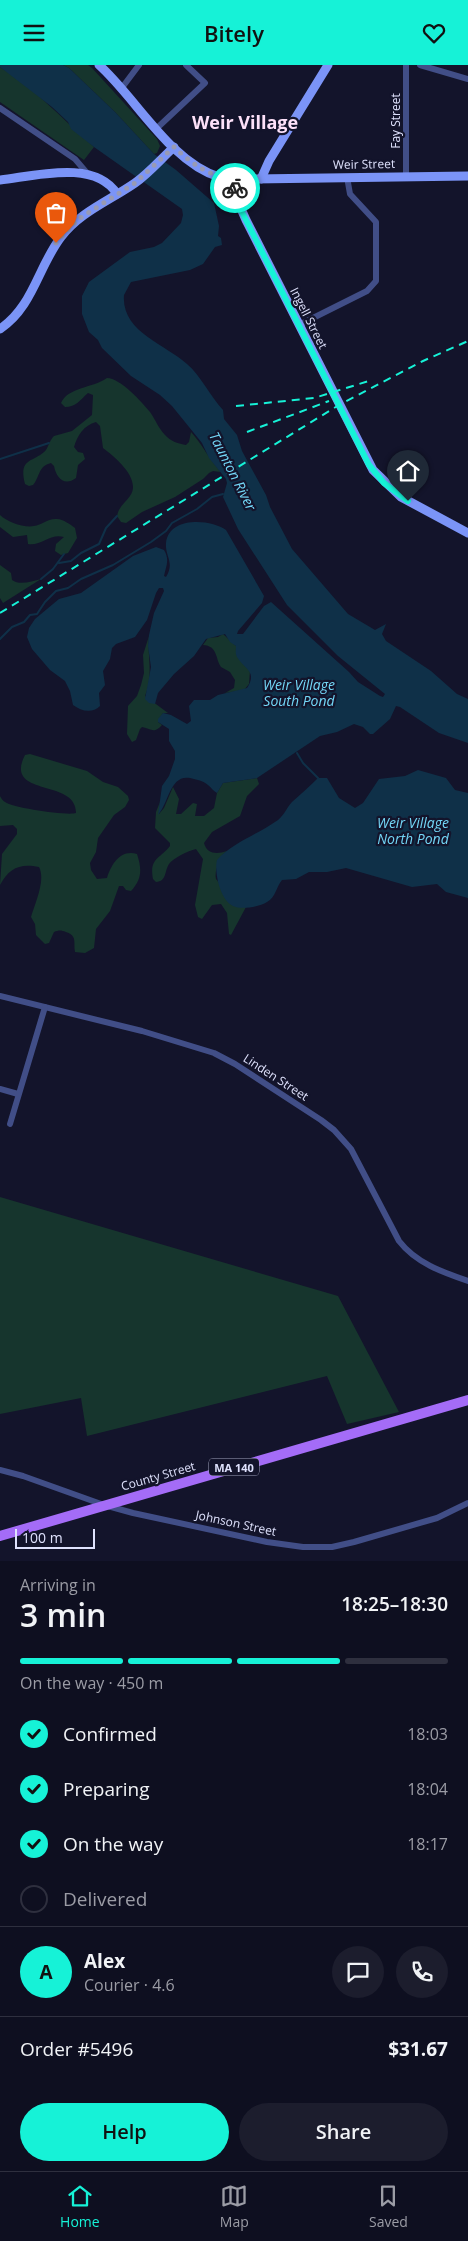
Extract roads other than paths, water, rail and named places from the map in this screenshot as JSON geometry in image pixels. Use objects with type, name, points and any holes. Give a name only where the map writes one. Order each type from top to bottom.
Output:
[{"type":"main road","name":"County Street","points":[[0,1536],[468,1400]]},
{"type":"street","name":"Weir Street","points":[[99,65],[174,147],[207,171],[221,178],[468,176]]},
{"type":"street","points":[[121,89],[139,65]]},
{"type":"street","points":[[156,129],[205,83],[186,65]]},
{"type":"street","points":[[261,179],[269,161],[328,65]]},
{"type":"street","name":"Fay Street","points":[[406,65],[406,176]]},
{"type":"street","points":[[420,65],[468,79]]},
{"type":"street","points":[[0,108],[75,159],[91,175],[110,185],[114,195]]},
{"type":"street","points":[[0,329],[22,309],[52,250],[66,231],[84,215],[138,180],[174,147]]},
{"type":"street","points":[[0,180],[72,172],[91,175]]},
{"type":"street","points":[[299,325],[367,291],[376,281],[376,222],[350,194],[347,177]]},
{"type":"street","name":"Ingell Street","points":[[235,179],[236,200],[369,465],[376,475],[401,497],[468,533]]},
{"type":"street","name":"Linden Street","points":[[0,996],[142,1031],[214,1053],[240,1067],[334,1130],[351,1149],[404,1247],[431,1267],[468,1281]]},
{"type":"street","points":[[10,1124],[45,1007]]},
{"type":"street","points":[[0,1089],[18,1094]]},
{"type":"street","name":"Johnson Street","points":[[0,1470],[40,1481],[104,1505],[159,1519],[267,1542],[318,1548],[339,1545],[437,1518],[468,1503]]},
{"type":"water","points":[[0,65],[63,65],[69,68],[115,112],[154,154],[176,170],[214,203],[219,226],[218,236],[221,238],[222,245],[215,247],[203,264],[190,270],[131,282],[124,295],[125,308],[129,319],[146,336],[187,364],[201,380],[223,410],[224,419],[237,435],[242,451],[292,549],[348,614],[375,630],[386,624],[382,634],[386,641],[431,671],[457,694],[468,699],[468,743],[439,733],[396,706],[390,719],[373,734],[370,734],[363,727],[354,724],[337,732],[320,736],[257,778],[223,783],[217,793],[202,781],[186,778],[180,779],[175,783],[158,815],[162,786],[169,776],[175,759],[175,751],[169,741],[169,729],[158,722],[158,719],[163,713],[171,715],[187,724],[191,721],[189,706],[194,700],[210,700],[218,695],[247,688],[251,674],[237,657],[236,646],[230,642],[225,634],[206,639],[194,656],[174,674],[158,693],[155,704],[149,703],[145,699],[151,667],[148,646],[154,613],[164,591],[163,588],[159,588],[147,620],[135,637],[116,644],[112,648],[110,659],[103,671],[105,685],[99,693],[100,706],[90,711],[79,709],[73,705],[70,691],[65,681],[50,670],[32,649],[27,637],[29,628],[35,619],[59,599],[81,593],[133,556],[156,547],[164,550],[167,557],[164,576],[166,577],[170,567],[166,548],[169,534],[182,524],[201,522],[219,526],[226,530],[264,596],[262,603],[237,634],[243,634],[264,606],[271,602],[358,682],[380,696],[383,697],[385,694],[338,656],[287,605],[238,529],[223,497],[227,483],[226,479],[209,458],[202,443],[172,406],[160,395],[131,376],[102,348],[98,340],[89,332],[82,314],[82,296],[89,282],[130,252],[154,247],[162,243],[181,223],[182,209],[71,129],[68,122],[52,107],[0,67]]},
{"type":"water","name":"Weir Village North Pond","points":[[418,770],[446,778],[455,790],[468,793],[468,898],[446,892],[437,884],[412,887],[346,868],[327,872],[309,872],[296,879],[282,880],[270,900],[255,907],[236,907],[228,903],[221,892],[217,878],[217,860],[237,844],[278,820],[292,802],[318,778],[327,778],[339,798],[355,808],[363,803],[379,779],[405,776]]},
{"type":"waterway","points":[[0,459],[49,443]]},
{"type":"waterway","points":[[0,639],[12,627],[24,622],[30,615],[37,614],[56,591],[68,588],[81,579],[113,565],[151,542],[166,531],[172,523],[197,509],[212,497],[223,494]]},
{"type":"waterway","points":[[59,563],[71,561],[81,553],[99,544],[106,528],[117,516]]},
{"type":"waterway","points":[[41,579],[53,569],[64,554]]},
{"type":"waterway","points":[[297,753],[303,763],[318,778]]},
{"type":"railway","points":[[0,613],[339,405],[423,361],[468,341]]},
{"type":"railway","points":[[236,406],[314,398],[372,380]]},
{"type":"railway","points":[[247,432],[329,401]]},
{"type":"district","name":"Weir Village","points":[[245,122]]},
{"type":"water label","name":"Taunton River","points":[[233,471]]},
{"type":"water label","name":"Weir Village South Pond","points":[[299,692]]}]
